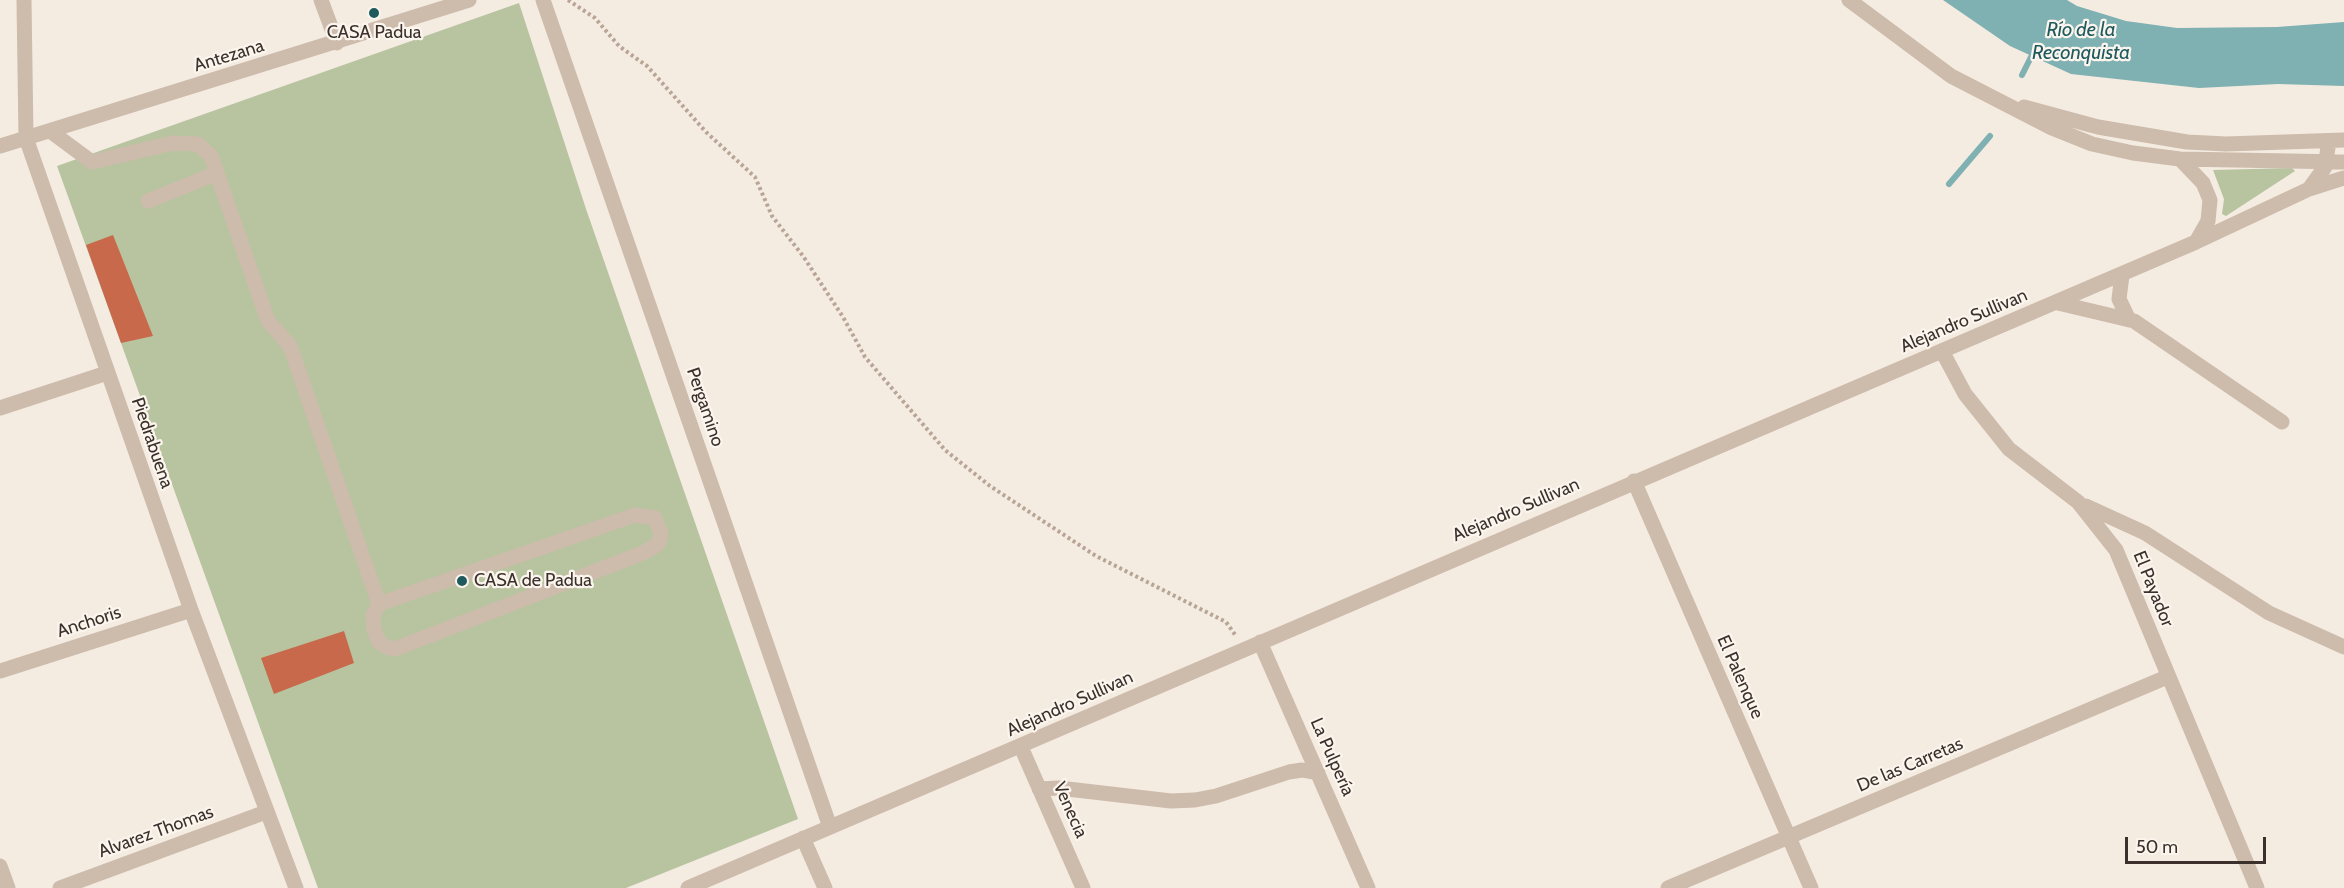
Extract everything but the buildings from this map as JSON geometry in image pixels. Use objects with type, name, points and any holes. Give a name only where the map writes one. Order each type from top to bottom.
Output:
[{"type":"street","name":"Piedrabuena","points":[[24,0],[26,138],[191,609],[296,888]]},
{"type":"street","points":[[321,0],[337,43]]},
{"type":"street","name":"Antezana","points":[[0,146],[337,43],[469,0]]},
{"type":"street","name":"Pergamino","points":[[543,0],[830,827]]},
{"type":"street","points":[[1849,0],[1917,53],[1988,97],[2092,144],[2133,153],[2180,159],[2344,162]]},
{"type":"street","points":[[1988,97],[2098,127],[2187,142],[2226,144],[2336,140],[2328,160],[2309,189]]},
{"type":"street","points":[[50,131],[92,162],[173,143],[198,144],[211,156],[268,321],[290,346],[379,604],[373,615],[374,630],[379,642],[395,649],[645,552],[658,544],[661,534],[655,518],[634,515],[379,604]]},
{"type":"street","points":[[2180,159],[2203,183],[2210,200],[2208,221],[2196,243]]},
{"type":"street","points":[[148,201],[217,173]]},
{"type":"street","name":"Alejandro Sullivan","points":[[688,888],[1021,747],[1634,481],[2058,303],[2196,243],[2309,189],[2344,178]]},
{"type":"street","points":[[2122,275],[2120,299],[2129,320]]},
{"type":"street","points":[[2058,303],[2129,320],[2282,422]]},
{"type":"street","name":"El Payador","points":[[1942,351],[1965,394],[2009,449],[2078,502],[2116,550],[2167,677],[2257,888]]},
{"type":"street","points":[[0,408],[107,373]]},
{"type":"street","name":"El Palenque","points":[[1634,481],[1811,888]]},
{"type":"street","points":[[2078,502],[2145,533],[2269,613],[2344,647]]},
{"type":"street","name":"Anchoris","points":[[0,671],[191,609]]},
{"type":"street","name":"La Pulpería","points":[[1260,642],[1368,888]]},
{"type":"street","name":"De las Carretas","points":[[1668,888],[2167,677]]},
{"type":"street","name":"Venecia","points":[[1021,747],[1083,888]]},
{"type":"street","points":[[1039,789],[1059,788],[1171,801],[1216,796],[1289,772],[1302,770],[1318,773]]},
{"type":"street","name":"Alvarez Thomas","points":[[60,888],[266,812]]},
{"type":"street","points":[[804,838],[825,888]]},
{"type":"street","points":[[0,866],[8,888]]},
{"type":"path","points":[[568,0],[595,18],[619,46],[646,66],[706,132],[755,177],[772,216],[803,256],[843,317],[865,357],[945,450],[990,486],[1096,556],[1226,622],[1245,648]]},
{"type":"green space","name":"CASA de Padua","points":[[519,3],[586,209],[798,819],[626,888],[318,888],[57,166]]},
{"type":"green space","points":[[2292,168],[2295,171],[2226,216],[2222,214],[2224,199],[2213,170]]},
{"type":"water","name":"Río de la Reconquista","points":[[1943,0],[2067,0],[2077,6],[2126,21],[2177,28],[2277,27],[2344,22],[2344,86],[2278,84],[2199,88],[2071,74],[2010,46]]},
{"type":"waterway","points":[[2022,75],[2035,49]]},
{"type":"waterway","points":[[1949,184],[1990,136]]},
{"type":"place","name":"CASA Padua","points":[[374,13]]},
{"type":"place","name":"CASA de Padua","points":[[462,581]]}]
